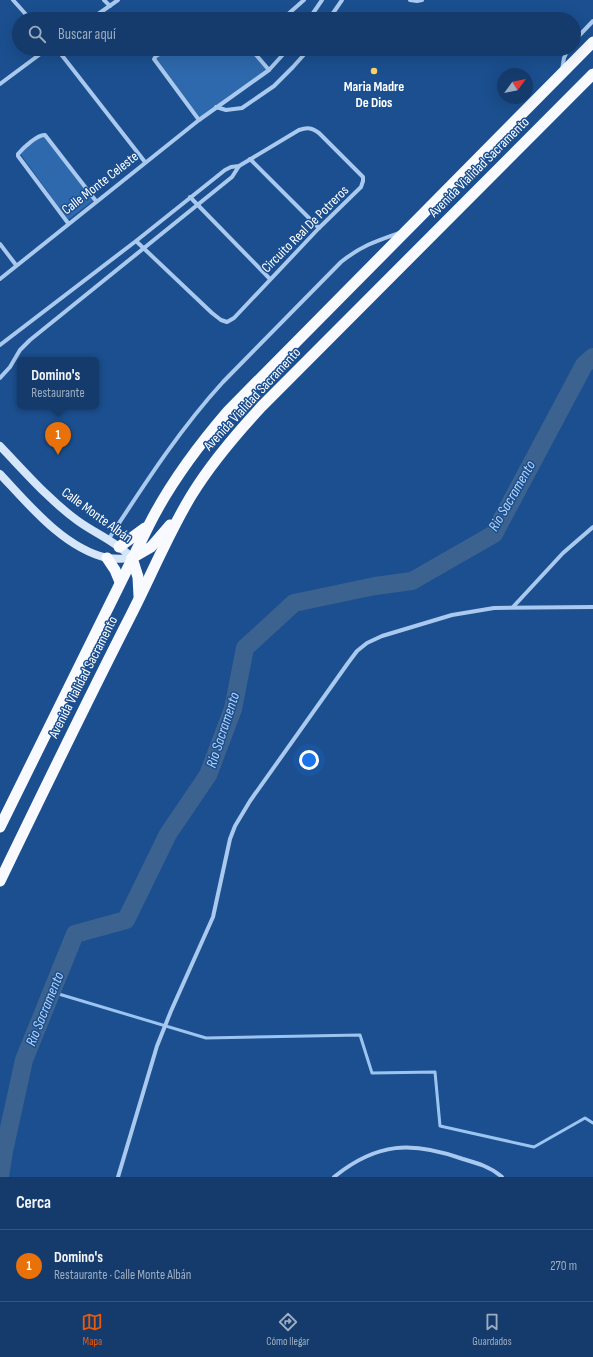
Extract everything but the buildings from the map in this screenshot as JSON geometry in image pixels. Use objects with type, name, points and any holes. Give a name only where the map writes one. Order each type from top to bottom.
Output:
[{"type":"highway","name":"Avenida Vialidad Sacramento","points":[[581,54],[593,42]]},
{"type":"highway","name":"Avenida Vialidad Sacramento","points":[[0,827],[132,558],[180,471],[209,433],[228,412],[579,56]]},
{"type":"highway","name":"Avenida Vialidad Sacramento","points":[[0,881],[82,710],[181,513],[216,459],[246,424],[593,74]]},
{"type":"highway","points":[[139,599],[138,577],[132,558],[151,547],[181,513]]},
{"type":"highway","points":[[119,547],[149,525]]},
{"type":"highway","points":[[107,558],[115,570],[120,582]]},
{"type":"main road","name":"Calle Monte Albán","points":[[0,446],[56,503],[78,521],[119,547],[132,558]]},
{"type":"main road","name":"Calle Monte Albán","points":[[0,474],[40,516],[64,536],[88,550],[107,558],[132,558]]},
{"type":"street","points":[[13,0],[24,12]]},
{"type":"street","points":[[104,0],[110,6]]},
{"type":"street","points":[[101,12],[118,0]]},
{"type":"street","points":[[290,12],[304,0]]},
{"type":"street","points":[[314,12],[322,0]]},
{"type":"street","points":[[334,12],[342,0]]},
{"type":"street","points":[[410,0],[422,0]]},
{"type":"street","points":[[581,34],[593,21]]},
{"type":"street","points":[[1,82],[38,56]]},
{"type":"street","points":[[62,56],[145,162]]},
{"type":"street","points":[[156,56],[154,59],[199,120]]},
{"type":"street","points":[[257,56],[269,70]]},
{"type":"street","name":"Calle Monte Celeste","points":[[0,279],[68,223],[199,120],[269,70],[282,56]]},
{"type":"street","points":[[216,107],[226,110],[242,108],[274,86],[302,56]]},
{"type":"street","points":[[562,74],[565,56]]},
{"type":"street","name":"Circuito Real De Potreros","points":[[0,378],[24,346],[143,249],[197,205],[234,175],[239,166],[299,130],[308,128],[319,133],[363,177],[361,187],[319,228],[234,318],[227,322],[212,313],[143,249],[136,241]]},
{"type":"street","points":[[68,223],[18,156],[18,153],[40,135],[44,134],[96,201]]},
{"type":"street","points":[[250,159],[319,228]]},
{"type":"street","name":"Circuito Real De Potreros","points":[[0,345],[136,241],[225,170],[231,166],[239,166]]},
{"type":"street","points":[[190,197],[270,279]]},
{"type":"street","points":[[108,540],[178,438],[206,401],[229,377],[341,262],[362,247],[374,241],[406,231]]},
{"type":"street","points":[[0,244],[16,265]]},
{"type":"street","points":[[513,607],[563,553],[593,527]]},
{"type":"street","points":[[118,1177],[157,1046],[212,917],[230,839],[240,814],[348,662],[368,643],[382,636],[452,615],[494,608],[593,607]]},
{"type":"street","points":[[334,1177],[354,1163],[374,1152],[386,1149],[411,1147],[433,1149],[450,1154],[488,1167],[502,1177]]},
{"type":"shaded area","points":[[156,56],[257,56],[269,71],[201,119],[153,58]]},
{"type":"shaded area","points":[[44,135],[95,199],[68,220],[19,152]]},
{"type":"waterway","name":"Rio Sacramento","points":[[0,1177],[4,1151],[24,1060],[75,934],[126,920],[168,834],[208,775],[233,709],[245,648],[294,603],[375,586],[412,581],[494,534],[584,365],[593,357]]},
{"type":"waterway","points":[[52,992],[206,1038],[360,1035],[372,1073],[435,1072],[440,1126],[534,1147],[585,1118],[593,1123]]},
{"type":"place","name":"Maria Madre De Dios","points":[[374,71]]},
{"type":"place","name":"Domino's","points":[[58,455]]}]
